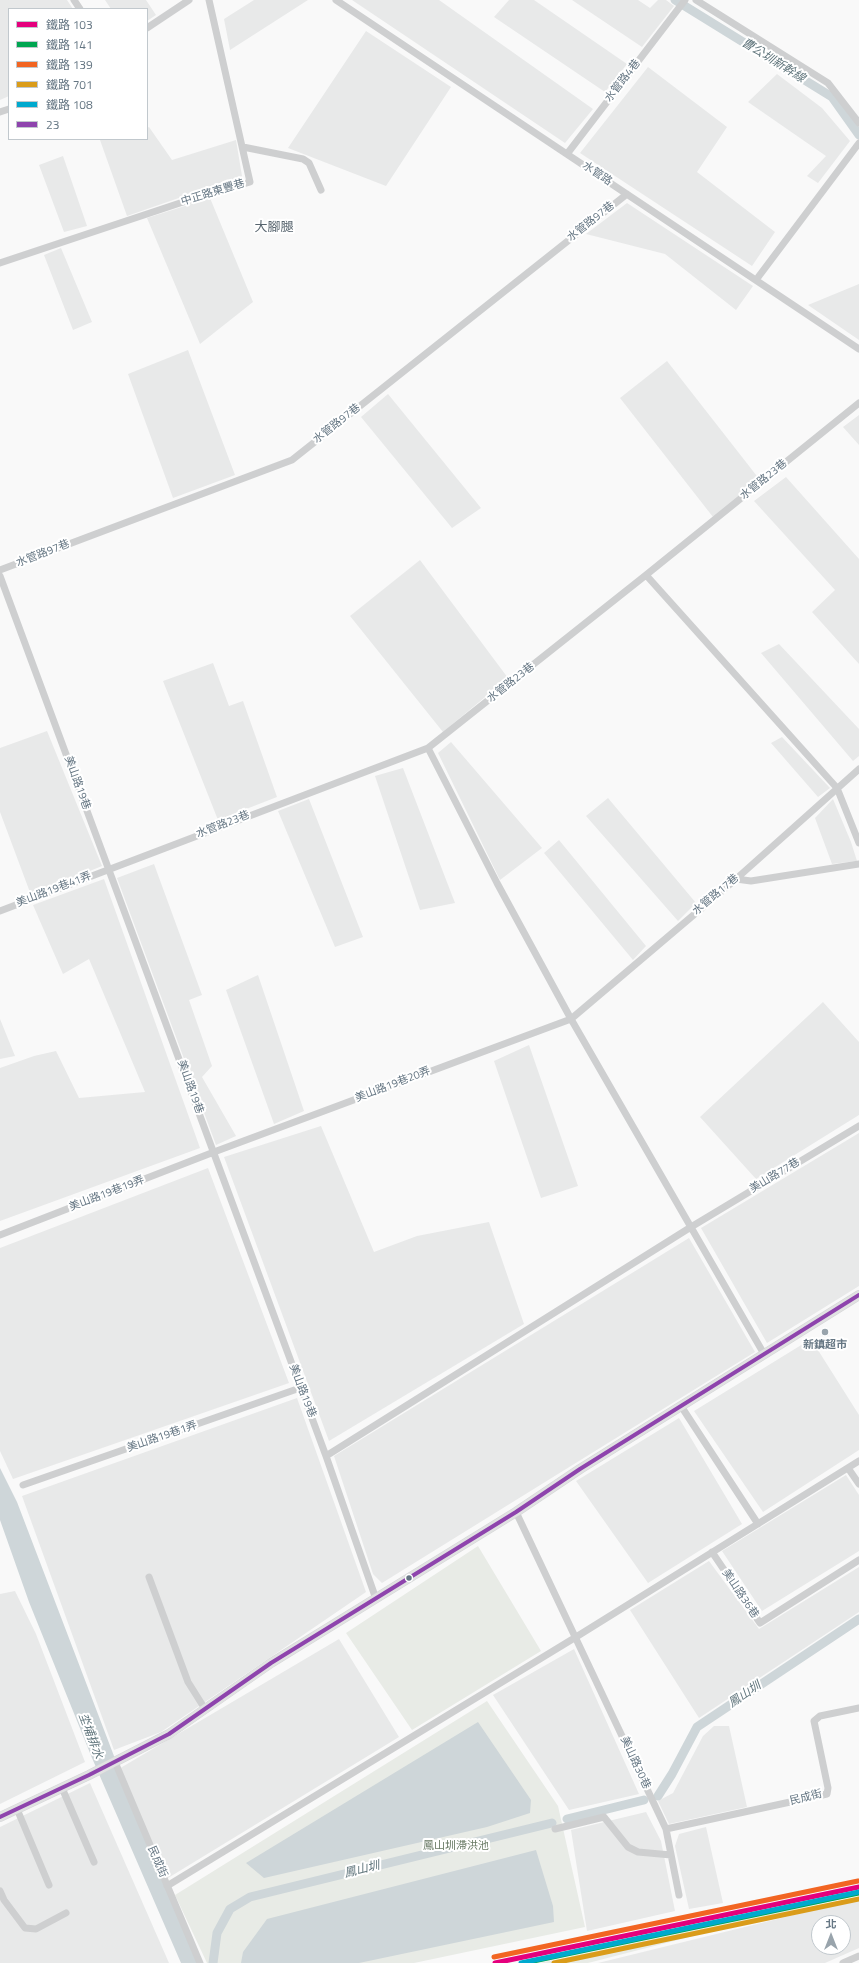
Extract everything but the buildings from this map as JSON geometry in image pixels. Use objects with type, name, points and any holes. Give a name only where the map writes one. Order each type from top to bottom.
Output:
[{"type":"street","points":[[148,27],[189,0]]},
{"type":"street","name":"中正路東豐巷","points":[[0,263],[180,203],[250,182],[209,0]]},
{"type":"street","name":"水管路","points":[[336,0],[859,349]]},
{"type":"street","name":"水管路4巷","points":[[567,154],[685,0]]},
{"type":"street","points":[[696,0],[828,83],[859,123]]},
{"type":"street","points":[[756,280],[858,144]]},
{"type":"street","points":[[242,147],[303,158],[309,163],[322,190]]},
{"type":"street","name":"水管路97巷","points":[[0,570],[292,460],[627,194]]},
{"type":"street","name":"水管路23巷","points":[[108,868],[428,748],[859,403]]},
{"type":"street","points":[[646,575],[837,788],[859,843]]},
{"type":"street","name":"美山路19巷","points":[[0,576],[326,1456],[376,1599]]},
{"type":"street","points":[[428,748],[497,883],[571,1018],[764,1354]]},
{"type":"street","name":"水管路17巷","points":[[571,1018],[736,879],[859,769]]},
{"type":"street","points":[[736,879],[751,881],[859,864]]},
{"type":"street","name":"美山路19巷41弄","points":[[0,911],[108,868]]},
{"type":"street","name":"美山路19巷20弄","points":[[214,1152],[571,1018]]},
{"type":"street","name":"美山路77巷","points":[[326,1456],[691,1227],[859,1126]]},
{"type":"street","name":"美山路19巷19弄","points":[[0,1235],[214,1152]]},
{"type":"street","points":[[0,1817],[89,1775],[169,1734],[271,1663],[516,1512],[580,1469],[859,1295]]},
{"type":"street","name":"美山路19巷1弄","points":[[23,1485],[300,1388]]},
{"type":"street","points":[[681,1406],[758,1524]]},
{"type":"street","points":[[167,1886],[576,1637],[859,1461]]},
{"type":"street","points":[[848,1468],[859,1484]]},
{"type":"street","name":"美山路30巷","points":[[516,1512],[666,1828],[679,1895]]},
{"type":"street","name":"美山路36巷","points":[[712,1552],[760,1623],[859,1560]]},
{"type":"street","points":[[149,1577],[188,1682],[205,1709]]},
{"type":"street","name":"民成街","points":[[666,1828],[827,1794],[828,1788],[814,1721],[820,1716],[859,1708]]},
{"type":"street","name":"民成街","points":[[113,1763],[200,1963]]},
{"type":"street","points":[[62,1788],[94,1862]]},
{"type":"street","points":[[17,1809],[49,1885]]},
{"type":"street","points":[[555,1829],[604,1817],[628,1847],[638,1852],[671,1855]]},
{"type":"street","points":[[0,1891],[4,1900],[25,1928],[36,1929],[66,1913]]},
{"type":"street","points":[[843,1963],[859,1956]]},
{"type":"shaded area","points":[[0,0],[67,0],[72,8],[8,8],[8,96],[0,100]]},
{"type":"shaded area","points":[[105,0],[146,0],[156,15],[148,20],[148,8],[110,8]]},
{"type":"shaded area","points":[[254,0],[308,0],[230,50],[224,19]]},
{"type":"shaded area","points":[[352,0],[439,0],[593,109],[565,143]]},
{"type":"shaded area","points":[[509,0],[534,0],[627,64],[605,92],[494,17]]},
{"type":"shaded area","points":[[572,0],[638,0],[650,8],[658,0],[666,0],[674,6],[642,47]]},
{"type":"shaded area","points":[[366,31],[451,87],[386,186],[288,148]]},
{"type":"shaded area","points":[[648,67],[727,127],[697,172],[775,232],[752,266],[580,153]]},
{"type":"shaded area","points":[[777,74],[822,108],[850,141],[818,183],[807,176],[826,156],[748,102]]},
{"type":"shaded area","points":[[148,128],[172,160],[236,140],[242,176],[127,216],[100,140],[148,140]]},
{"type":"shaded area","points":[[63,156],[87,226],[64,232],[39,165]]},
{"type":"shaded area","points":[[210,198],[253,302],[200,344],[147,218]]},
{"type":"shaded area","points":[[627,203],[753,286],[736,310],[665,254],[586,234]]},
{"type":"shaded area","points":[[61,248],[92,322],[73,330],[44,255]]},
{"type":"shaded area","points":[[859,284],[859,340],[808,305]]},
{"type":"shaded area","points":[[188,350],[235,475],[173,498],[128,374]]},
{"type":"shaded area","points":[[667,361],[760,480],[713,517],[620,398]]},
{"type":"shaded area","points":[[388,394],[481,508],[452,528],[361,417]]},
{"type":"shaded area","points":[[859,415],[859,445],[843,427]]},
{"type":"shaded area","points":[[786,477],[859,559],[859,664],[812,612],[835,590],[754,501]]},
{"type":"shaded area","points":[[420,560],[508,678],[443,732],[350,616]]},
{"type":"shaded area","points":[[779,644],[859,729],[859,756],[853,761],[761,653]]},
{"type":"shaded area","points":[[213,663],[229,706],[243,701],[277,797],[218,820],[163,681]]},
{"type":"shaded area","points":[[47,731],[102,866],[31,895],[0,812],[0,748]]},
{"type":"shaded area","points":[[782,737],[830,788],[818,797],[771,743]]},
{"type":"shaded area","points":[[451,742],[542,848],[500,880],[438,753]]},
{"type":"shaded area","points":[[403,768],[455,903],[420,910],[375,776]]},
{"type":"shaded area","points":[[608,798],[696,903],[678,921],[586,816]]},
{"type":"shaded area","points":[[309,799],[363,937],[335,947],[278,811]]},
{"type":"shaded area","points":[[833,799],[851,842],[857,861],[832,864],[815,818]]},
{"type":"shaded area","points":[[559,840],[646,946],[633,960],[544,853]]},
{"type":"shaded area","points":[[154,864],[202,995],[189,1000],[212,1066],[202,1077],[236,1136],[216,1145],[117,878]]},
{"type":"shaded area","points":[[104,879],[200,1148],[0,1221],[0,1068],[34,1056],[56,1051],[79,1098],[145,1092],[89,959],[63,974],[33,905]]},
{"type":"shaded area","points":[[258,975],[304,1111],[274,1124],[226,990]]},
{"type":"shaded area","points":[[823,1002],[859,1042],[859,1115],[756,1179],[700,1117]]},
{"type":"shaded area","points":[[0,1019],[15,1056],[0,1059]]},
{"type":"shaded area","points":[[529,1045],[578,1186],[541,1198],[494,1061]]},
{"type":"shaded area","points":[[321,1126],[374,1252],[417,1236],[489,1222],[524,1324],[329,1441],[224,1157]]},
{"type":"shaded area","points":[[859,1133],[859,1286],[767,1343],[701,1228]]},
{"type":"shaded area","points":[[208,1168],[289,1383],[13,1479],[0,1451],[0,1248]]},
{"type":"shaded area","points":[[689,1238],[755,1352],[382,1583],[373,1574],[334,1456]]},
{"type":"shaded area","points":[[811,1339],[859,1415],[859,1450],[763,1512],[694,1411]]},
{"type":"shaded area","points":[[297,1398],[366,1592],[161,1732],[114,1750],[22,1496]]},
{"type":"shaded area","points":[[679,1418],[742,1524],[648,1583],[576,1481]]},
{"type":"shaded area","points":[[846,1475],[859,1495],[859,1551],[762,1611],[722,1551]]},
{"type":"shaded area","points":[[709,1561],[759,1629],[859,1567],[859,1612],[699,1718],[630,1610]]},
{"type":"shaded area","points":[[15,1591],[36,1634],[85,1762],[0,1804],[0,1594]]},
{"type":"shaded area","points":[[339,1639],[399,1737],[168,1878],[117,1770]]},
{"type":"shaded area","points":[[574,1649],[639,1794],[569,1810],[493,1695]]},
{"type":"shaded area","points":[[714,1726],[729,1726],[747,1807],[669,1824],[658,1801],[673,1793],[703,1736]]},
{"type":"shaded area","points":[[90,1783],[169,1963],[0,1963],[0,1827]]},
{"type":"shaded area","points":[[646,1812],[661,1841],[675,1911],[587,1931],[571,1830]]},
{"type":"shaded area","points":[[706,1827],[723,1903],[689,1909],[675,1846],[679,1834]]},
{"type":"shaded area","points":[[859,1899],[859,1948],[851,1952],[851,1915],[811,1915],[811,1955],[843,1955],[825,1963],[598,1963]]},
{"type":"green space","points":[[478,1546],[541,1651],[412,1730],[346,1633]]},
{"type":"green space","name":"鳳山圳滯洪池","points":[[487,1701],[558,1806],[585,1927],[414,1963],[207,1963],[175,1895]]},
{"type":"green space","points":[[818,1904],[588,1963],[539,1963],[549,1961]]},
{"type":"water","name":"坔埔排水","points":[[0,1468],[17,1502],[122,1777],[200,1963],[181,1963],[92,1758],[29,1602],[0,1520]]},
{"type":"water","points":[[478,1722],[531,1800],[530,1813],[487,1827],[264,1878],[246,1863]]},
{"type":"water","points":[[536,1850],[553,1906],[554,1922],[359,1963],[241,1963],[243,1952],[267,1919]]},
{"type":"waterway","name":"曹公圳新幹線","points":[[675,0],[832,97],[859,135]]},
{"type":"waterway","name":"鳳山圳","points":[[658,1796],[672,1774],[697,1727],[859,1619]]},
{"type":"waterway","name":"鳳山圳","points":[[567,1819],[644,1800]]},
{"type":"waterway","name":"鳳山圳","points":[[213,1963],[217,1933],[230,1909],[250,1897],[552,1823]]},
{"type":"rail line","name":"139","points":[[494,1957],[858,1881]]},
{"type":"rail line","name":"103","points":[[495,1963],[859,1887]]},
{"type":"rail line","name":"108","points":[[521,1963],[859,1892]]},
{"type":"rail line","name":"141","points":[[524,1963],[859,1893]]},
{"type":"rail line","name":"701","points":[[554,1963],[859,1899]]},
{"type":"transit line","name":"23","points":[[0,1817],[89,1775],[169,1734],[271,1663],[516,1512],[580,1469],[859,1295]]},
{"type":"place","name":"新鎮超市","points":[[825,1332]]},
{"type":"district","name":"大腳腿","points":[[274,228]]}]
